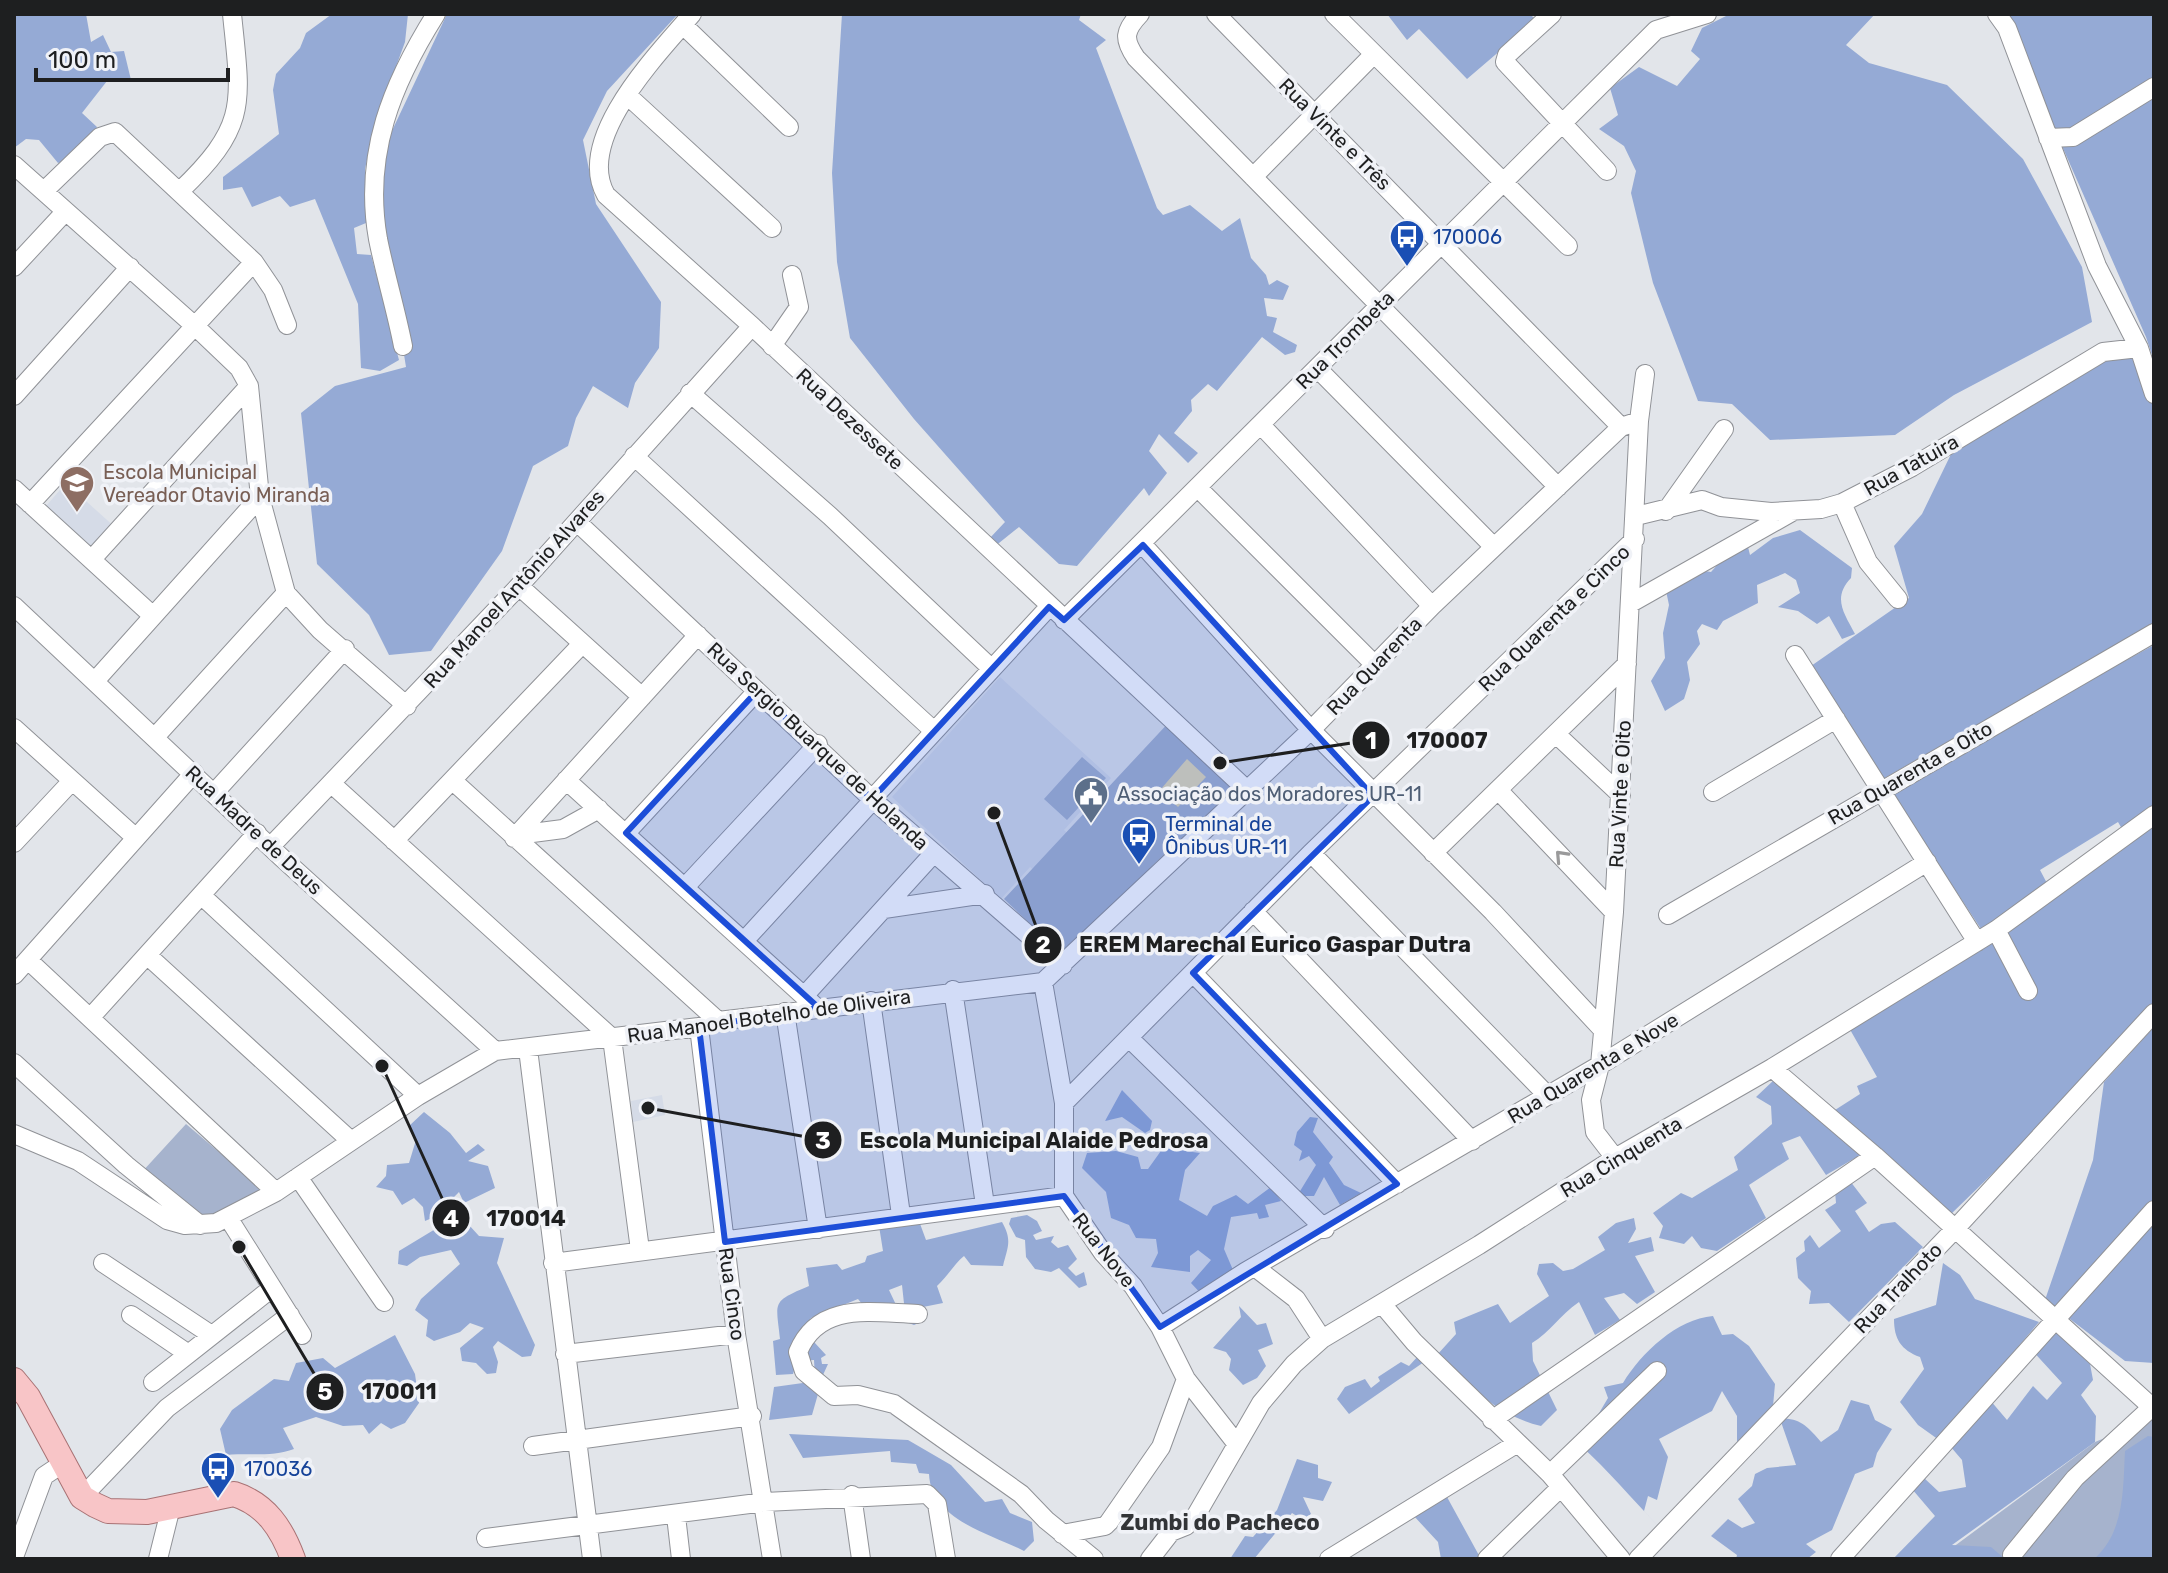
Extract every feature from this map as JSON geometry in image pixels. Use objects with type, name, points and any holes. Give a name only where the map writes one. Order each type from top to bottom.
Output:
[{"type":"main road","points":[[19,1394],[65,1462],[82,1497],[108,1511],[127,1514],[222,1494],[247,1498],[271,1518],[283,1534],[293,1559]]},
{"type":"street","points":[[180,191],[219,149],[231,126],[241,88],[232,14]]},
{"type":"street","points":[[403,346],[378,236],[374,169],[399,77],[436,14]]},
{"type":"street","points":[[1140,14],[1126,32],[1129,48],[1558,487]]},
{"type":"street","name":"Rua Vinte e Três","points":[[1216,14],[1443,243],[1630,424]]},
{"type":"street","points":[[1334,14],[1568,246]]},
{"type":"street","points":[[1552,14],[1504,59],[1506,66],[1607,171]]},
{"type":"street","name":"Rua Trombeta","points":[[1064,620],[1564,124],[1656,22],[1707,14]]},
{"type":"street","points":[[1997,14],[2007,28],[2097,266],[2139,348],[2154,394]]},
{"type":"street","points":[[688,20],[789,127]]},
{"type":"street","name":"Rua Dezessete","points":[[688,20],[627,95],[606,128],[601,150],[601,186],[613,204],[752,326],[1247,790]]},
{"type":"street","points":[[1253,177],[1373,55]]},
{"type":"street","points":[[2048,138],[2073,137],[2154,87]]},
{"type":"street","points":[[627,95],[772,228]]},
{"type":"street","points":[[44,191],[100,137],[111,131],[254,262],[273,290],[287,325]]},
{"type":"street","points":[[14,165],[239,368],[249,386],[260,497],[286,593],[320,630],[407,706]]},
{"type":"street","points":[[14,267],[65,212]]},
{"type":"street","points":[[30,504],[254,262]]},
{"type":"street","points":[[14,396],[130,267]]},
{"type":"street","points":[[772,346],[799,307],[792,275]]},
{"type":"street","name":"Rua Manoel Antônio Alvares","points":[[271,846],[333,785],[519,586],[752,326]]},
{"type":"street","name":"Rua Tatuira","points":[[1636,516],[1708,500],[1721,507],[1793,512],[1842,503],[1912,467],[2103,352],[2139,348]]},
{"type":"street","points":[[1317,368],[1494,547]]},
{"type":"street","points":[[1630,424],[1645,374]]},
{"type":"street","points":[[92,559],[249,386]]},
{"type":"street","points":[[690,393],[830,516],[992,669]]},
{"type":"street","name":"Rua Quarenta","points":[[1043,982],[1311,730],[1494,547],[1630,424]]},
{"type":"street","name":"Rua Vinte e Oito","points":[[1615,1158],[1591,1121],[1591,1100],[1600,1065],[1621,795],[1636,516],[1630,424]]},
{"type":"street","points":[[1261,425],[1432,606]]},
{"type":"street","points":[[1666,511],[1724,429]]},
{"type":"street","points":[[634,456],[934,731]]},
{"type":"street","points":[[1198,488],[1375,665]]},
{"type":"street","points":[[14,489],[153,616]]},
{"type":"street","points":[[95,681],[260,497]]},
{"type":"street","points":[[1842,503],[1868,562],[1898,599]]},
{"type":"street","points":[[1631,603],[1793,512]]},
{"type":"street","name":"Rua Sergio Buarque de Holanda","points":[[577,522],[818,744],[873,799],[1063,965]]},
{"type":"street","name":"Rua Quarenta e Cinco","points":[[1064,1103],[1311,853],[1635,539]]},
{"type":"street","points":[[1143,545],[1373,796],[1433,853],[1602,1029]]},
{"type":"street","points":[[519,586],[642,697]]},
{"type":"street","points":[[155,737],[286,593]]},
{"type":"street","name":"Rua Madre de Deus","points":[[14,606],[495,1051]]},
{"type":"street","points":[[744,941],[1049,607]]},
{"type":"street","name":"Rua Quarenta e Oito","points":[[1668,915],[1880,789],[2154,633]]},
{"type":"street","points":[[515,836],[698,635]]},
{"type":"street","points":[[394,841],[582,644]]},
{"type":"street","points":[[215,792],[345,649]]},
{"type":"street","points":[[1795,655],[1977,942]]},
{"type":"street","points":[[1433,853],[1627,664]]},
{"type":"street","points":[[626,833],[757,691]]},
{"type":"street","points":[[1713,792],[1836,719]]},
{"type":"street","points":[[14,728],[136,838]]},
{"type":"street","points":[[1557,735],[1621,795]]},
{"type":"street","points":[[685,887],[818,744]]},
{"type":"street","points":[[14,975],[194,773]]},
{"type":"street","points":[[566,780],[811,1001],[884,909],[934,853]]},
{"type":"street","points":[[453,781],[718,1021]]},
{"type":"street","points":[[15,839],[71,782]]},
{"type":"street","points":[[333,785],[612,1038],[640,1250]]},
{"type":"street","points":[[1499,791],[1614,912]]},
{"type":"street","points":[[515,836],[563,829],[599,809]]},
{"type":"street","name":"Rua Cinquenta","points":[[1150,1559],[1171,1532],[1186,1526],[1195,1517],[1236,1443],[1280,1379],[1322,1339],[1615,1158],[1772,1068],[1977,942],[2154,815]]},
{"type":"street","points":[[90,1018],[257,833]]},
{"type":"street","points":[[1311,853],[1547,1095]]},
{"type":"street","name":"Rua Quarenta e Nove","points":[[1160,1327],[1600,1065],[1927,862]]},
{"type":"street","points":[[884,909],[985,894]]},
{"type":"street","points":[[201,895],[418,1096]]},
{"type":"street","points":[[1253,911],[1472,1141]]},
{"type":"street","points":[[1996,930],[2028,991]]},
{"type":"street","points":[[147,955],[351,1141]]},
{"type":"street","points":[[28,960],[276,1192]]},
{"type":"street","points":[[1193,973],[1397,1184]]},
{"type":"street","name":"Rua Manoel Botelho de Oliveira","points":[[495,1051],[699,1027],[718,1021],[785,1012],[811,1001],[871,1001],[1043,982]]},
{"type":"street","name":"Rua Nove","points":[[1043,982],[1064,1103],[1064,1196],[1160,1327],[1186,1379],[1236,1443]]},
{"type":"street","points":[[953,990],[985,1205]]},
{"type":"street","points":[[871,1001],[901,1215]]},
{"type":"street","points":[[785,1012],[818,1229]]},
{"type":"street","name":"Rua Tralhoto","points":[[1638,1559],[1954,1230],[2154,1013]]},
{"type":"street","name":"Rua Cinco","points":[[699,1027],[736,1334],[752,1416],[772,1559]]},
{"type":"street","points":[[1129,1038],[1325,1229]]},
{"type":"street","points":[[528,1049],[592,1559]]},
{"type":"street","points":[[14,1134],[78,1161],[167,1220],[200,1225],[229,1219],[276,1192],[418,1096],[495,1051]]},
{"type":"street","points":[[14,1063],[126,1165],[200,1225]]},
{"type":"street","points":[[1772,1068],[1875,1156],[2153,1408],[2075,1478],[2012,1555]]},
{"type":"street","points":[[1492,1420],[1875,1156]]},
{"type":"street","points":[[298,1177],[384,1302]]},
{"type":"street","points":[[553,1263],[1064,1196]]},
{"type":"street","points":[[1840,1559],[2154,1210]]},
{"type":"street","points":[[229,1219],[302,1335]]},
{"type":"street","points":[[103,1263],[210,1334]]},
{"type":"street","points":[[1256,1268],[1296,1299],[1322,1339]]},
{"type":"street","points":[[153,1382],[272,1288]]},
{"type":"street","points":[[1382,1304],[1414,1342],[1555,1480],[1621,1559]]},
{"type":"street","points":[[918,1314],[851,1312],[832,1316],[806,1333],[798,1352],[804,1371],[834,1396],[858,1395],[894,1404],[1021,1494],[1062,1534],[1094,1559]]},
{"type":"street","points":[[131,1315],[187,1353]]},
{"type":"street","points":[[82,1497],[167,1408],[290,1315]]},
{"type":"street","points":[[565,1354],[736,1334]]},
{"type":"street","points":[[1487,1559],[1555,1480],[1657,1371]]},
{"type":"street","points":[[1062,1534],[1105,1526],[1109,1522],[1161,1447],[1186,1379]]},
{"type":"street","points":[[533,1446],[752,1416]]},
{"type":"street","points":[[1329,1559],[1350,1553],[1516,1444]]},
{"type":"street","points":[[14,1553],[44,1476],[65,1462]]},
{"type":"street","points":[[486,1538],[676,1516],[765,1502],[852,1495],[927,1494],[937,1504],[946,1559]]},
{"type":"street","points":[[852,1495],[861,1559]]},
{"type":"street","points":[[158,1559],[171,1507]]},
{"type":"street","points":[[676,1516],[681,1559]]},
{"type":"highlighted area","points":[[1143,545],[1373,796],[1193,973],[1397,1184],[1160,1327],[1064,1196],[725,1242],[699,1027],[819,1008],[626,833],[757,691],[872,799],[1049,607],[1064,620]]},
{"type":"shaded area","points":[[14,14],[86,14],[91,42],[103,35],[111,52],[124,51],[131,80],[107,81],[82,113],[97,127],[85,152],[58,163],[39,140],[26,139],[14,148]]},
{"type":"shaded area","points":[[332,14],[408,14],[405,42],[374,127],[365,169],[366,223],[354,228],[357,254],[371,255],[399,360],[380,371],[361,368],[358,304],[315,199],[290,207],[280,196],[252,207],[242,187],[223,190],[223,177],[279,134],[273,90],[276,74],[300,48],[306,33]]},
{"type":"shaded area","points":[[447,14],[678,14],[607,91],[583,140],[596,204],[661,302],[659,348],[635,383],[628,408],[593,386],[576,418],[568,446],[533,466],[502,551],[431,651],[389,655],[369,615],[317,564],[301,413],[335,386],[406,367],[374,169]]},
{"type":"shaded area","points":[[842,14],[1081,14],[1079,20],[1106,40],[1096,48],[1157,208],[1163,215],[1190,205],[1222,231],[1240,218],[1251,258],[1266,275],[1269,285],[1277,280],[1289,286],[1283,300],[1264,298],[1267,316],[1277,318],[1273,332],[1297,345],[1295,352],[1285,355],[1262,337],[1217,391],[1208,384],[1191,400],[1192,411],[1174,433],[1198,453],[1188,463],[1159,434],[1149,451],[1167,473],[1149,496],[1144,488],[1077,566],[1059,564],[1019,527],[994,547],[989,539],[1005,522],[914,419],[850,338],[837,262],[832,173]]},
{"type":"shaded area","points":[[1387,14],[1530,14],[1536,20],[1467,79],[1419,29],[1407,40]]},
{"type":"shaded area","points":[[1730,14],[1875,14],[1846,45],[1869,63],[1947,85],[2023,159],[2082,267],[2092,322],[1954,395],[1895,435],[1770,440],[1732,404],[1698,401],[1653,283],[1631,193],[1636,171],[1624,146],[1599,129],[1618,115],[1610,88],[1639,67],[1677,86],[1700,59],[1691,51],[1702,28]]},
{"type":"shaded area","points":[[2004,14],[2154,14],[2154,361],[2146,337]]},
{"type":"shaded area","points":[[2137,357],[2154,404],[2154,624],[1883,779],[1811,666],[1909,598],[1894,546],[1922,514],[1953,450],[2111,358]]},
{"type":"shaded area","name":"Escola Municipal Vereador Otavio Miranda","points":[[66,483],[117,529],[97,552],[46,506]]},
{"type":"shaded area","points":[[1800,530],[1852,568],[1851,578],[1845,585],[1841,599],[1855,634],[1842,639],[1829,616],[1817,624],[1798,611],[1778,607],[1800,593],[1796,580],[1785,573],[1757,585],[1758,603],[1723,621],[1717,630],[1702,624],[1697,631],[1700,644],[1687,662],[1690,680],[1684,699],[1665,711],[1651,681],[1665,658],[1663,633],[1669,605],[1665,586],[1692,569],[1711,572],[1718,564],[1720,541],[1745,535],[1750,555],[1773,538]]},
{"type":"shaded area","points":[[2154,645],[2154,814],[2125,834],[2118,822],[2040,870],[2050,889],[1983,932],[1889,790]]},
{"type":"shaded area","points":[[1000,677],[1111,778],[1064,830],[1123,886],[1090,919],[1030,867],[1001,899],[892,797]]},
{"type":"shaded area","points":[[1172,719],[1235,789],[1153,865],[1119,908],[1064,956],[1004,899]]},
{"type":"shaded area","points":[[1082,757],[1106,778],[1067,820],[1044,799]]},
{"type":"shaded area","points":[[2154,825],[2154,1010],[2107,1062],[1950,1215],[1835,1110],[1860,1094],[1857,1086],[1877,1077],[1848,1026]]},
{"type":"shaded area","points":[[2154,1027],[2154,1363],[2125,1361],[2045,1300],[2093,1160],[2104,1082]]},
{"type":"shaded area","points":[[1775,1079],[1862,1154],[1826,1175],[1800,1136],[1782,1143],[1789,1159],[1749,1185],[1766,1218],[1717,1251],[1701,1248],[1692,1236],[1684,1244],[1659,1238],[1663,1226],[1653,1213],[1681,1193],[1692,1198],[1738,1170],[1734,1157],[1772,1124],[1771,1106],[1756,1097]]},
{"type":"shaded area","points":[[1122,1090],[1152,1121],[1150,1130],[1145,1133],[1122,1117],[1105,1121]]},
{"type":"shaded area","points":[[662,1095],[665,1115],[633,1122],[631,1101]]},
{"type":"shaded area","points":[[424,1112],[450,1133],[466,1153],[478,1144],[485,1150],[468,1161],[488,1166],[495,1188],[464,1203],[459,1192],[454,1197],[458,1213],[479,1236],[504,1238],[497,1263],[535,1345],[531,1356],[522,1357],[498,1341],[493,1347],[498,1362],[496,1373],[487,1374],[476,1363],[462,1361],[460,1348],[484,1328],[470,1323],[460,1332],[434,1341],[426,1336],[428,1320],[415,1310],[421,1299],[460,1264],[451,1250],[420,1257],[407,1266],[398,1264],[399,1251],[437,1228],[432,1218],[425,1221],[423,1207],[414,1198],[402,1205],[393,1191],[376,1187],[386,1176],[387,1165],[409,1163],[416,1140],[409,1126]]},
{"type":"shaded area","points":[[1310,1117],[1318,1118],[1313,1132],[1333,1157],[1329,1163],[1344,1185],[1361,1193],[1340,1205],[1324,1177],[1314,1196],[1297,1196],[1316,1165],[1309,1156],[1299,1161],[1302,1151],[1294,1145],[1297,1132]]},
{"type":"shaded area","points":[[186,1124],[260,1187],[262,1193],[204,1221],[141,1173]]},
{"type":"shaded area","points":[[1163,1148],[1200,1153],[1185,1170],[1179,1200],[1207,1216],[1213,1206],[1236,1195],[1248,1204],[1271,1187],[1281,1201],[1265,1205],[1269,1217],[1259,1219],[1257,1213],[1231,1217],[1224,1249],[1233,1270],[1205,1298],[1191,1283],[1211,1260],[1198,1250],[1190,1256],[1190,1272],[1151,1267],[1158,1253],[1156,1239],[1136,1238],[1129,1225],[1111,1218],[1106,1192],[1082,1168],[1087,1153],[1116,1151],[1138,1157],[1141,1169],[1148,1169]]},
{"type":"shaded area","points":[[1850,1181],[1867,1203],[1855,1211],[1869,1232],[1881,1224],[1895,1222],[1923,1247],[1849,1322],[1829,1303],[1809,1304],[1811,1291],[1798,1278],[1796,1258],[1805,1251],[1804,1241],[1810,1235],[1819,1248],[1841,1231],[1825,1210],[1836,1203],[1835,1191]]},
{"type":"shaded area","points":[[1027,1215],[1037,1221],[1042,1231],[1033,1235],[1036,1240],[1054,1236],[1051,1242],[1058,1248],[1068,1245],[1077,1259],[1068,1268],[1076,1276],[1084,1272],[1087,1285],[1079,1288],[1059,1268],[1051,1272],[1035,1269],[1026,1257],[1025,1240],[1016,1237],[1009,1224],[1011,1218]]},
{"type":"shaded area","points":[[1634,1218],[1636,1229],[1628,1243],[1651,1237],[1654,1251],[1635,1256],[1655,1292],[1637,1304],[1624,1293],[1604,1298],[1620,1320],[1595,1335],[1579,1302],[1532,1343],[1533,1361],[1557,1410],[1541,1426],[1497,1407],[1437,1355],[1456,1334],[1454,1322],[1498,1304],[1510,1323],[1549,1296],[1537,1274],[1539,1264],[1553,1263],[1563,1271],[1573,1269],[1605,1250],[1598,1237],[1616,1223]]},
{"type":"shaded area","points":[[919,1221],[926,1240],[1002,1222],[1008,1240],[1003,1266],[971,1265],[964,1256],[937,1286],[943,1303],[923,1307],[923,1321],[914,1325],[906,1322],[902,1285],[889,1290],[898,1309],[867,1322],[867,1310],[858,1299],[811,1318],[803,1330],[826,1355],[821,1358],[822,1364],[828,1364],[823,1375],[815,1377],[814,1360],[797,1361],[793,1374],[776,1375],[773,1341],[780,1339],[777,1310],[782,1300],[809,1286],[806,1268],[837,1264],[842,1270],[865,1262],[867,1256],[883,1251],[879,1226]]},
{"type":"shaded area","points":[[1943,1263],[1960,1275],[1975,1299],[2039,1322],[1939,1440],[1918,1425],[1900,1402],[1924,1369],[1920,1357],[1900,1343],[1894,1319],[1936,1305]]},
{"type":"shaded area","points":[[1239,1306],[1257,1325],[1266,1323],[1273,1344],[1258,1350],[1266,1366],[1257,1378],[1243,1385],[1229,1370],[1231,1359],[1226,1352],[1213,1348],[1241,1317]]},
{"type":"shaded area","points":[[1713,1316],[1722,1335],[1733,1334],[1749,1346],[1775,1384],[1773,1406],[1737,1442],[1737,1416],[1722,1391],[1712,1411],[1659,1439],[1668,1457],[1657,1500],[1648,1496],[1644,1511],[1659,1527],[1580,1445],[1608,1398],[1604,1387],[1623,1383],[1650,1349],[1673,1331]]},
{"type":"shaded area","points":[[2056,1330],[2090,1364],[2093,1380],[2081,1395],[2096,1416],[2095,1442],[1952,1545],[1991,1547],[2005,1559],[1893,1559],[1935,1516],[1912,1489],[1923,1477],[1939,1492],[1966,1487],[1962,1460],[1950,1446],[1990,1400],[2007,1420],[2033,1386],[2047,1400],[2062,1383],[2029,1347]]},
{"type":"shaded area","points":[[395,1335],[415,1374],[419,1403],[405,1423],[391,1429],[381,1423],[369,1434],[363,1425],[343,1426],[316,1417],[283,1428],[294,1449],[270,1454],[226,1455],[220,1429],[232,1410],[274,1379],[289,1381],[296,1363],[323,1358],[335,1368]]},
{"type":"shaded area","points":[[1419,1355],[1424,1362],[1349,1414],[1337,1399],[1345,1387],[1365,1379],[1371,1388],[1380,1381],[1378,1377],[1401,1362],[1409,1366]]},
{"type":"shaded area","points":[[810,1382],[818,1394],[812,1415],[769,1420],[774,1387]]},
{"type":"shaded area","points":[[1851,1400],[1869,1405],[1875,1420],[1892,1429],[1877,1453],[1873,1467],[1855,1474],[1832,1530],[1806,1544],[1816,1552],[1807,1559],[1736,1559],[1737,1555],[1711,1536],[1728,1519],[1742,1528],[1755,1523],[1738,1499],[1752,1486],[1755,1474],[1767,1468],[1796,1465],[1780,1419],[1799,1422],[1821,1442],[1838,1430]]},
{"type":"shaded area","points":[[2154,1418],[2154,1559],[1937,1559],[2095,1442]]},
{"type":"shaded area","points":[[789,1434],[908,1440],[951,1465],[985,1502],[1002,1499],[1010,1513],[1032,1522],[1034,1541],[1024,1551],[964,1523],[940,1503],[932,1490],[929,1474],[919,1473],[916,1464],[891,1462],[890,1451],[803,1458]]},
{"type":"shaded area","points":[[2148,1436],[2154,1437],[2154,1559],[2094,1559],[2112,1536],[2117,1523],[2125,1451]]},
{"type":"shaded area","points":[[1297,1459],[1318,1465],[1318,1478],[1332,1482],[1323,1501],[1303,1497],[1311,1514],[1303,1520],[1292,1513],[1254,1559],[1230,1559],[1245,1536],[1253,1537],[1277,1510]]},
{"type":"shaded area","points":[[1447,1497],[1481,1559],[1441,1559],[1438,1542],[1413,1515]]},
{"type":"sand","points":[[1187,759],[1206,777],[1178,807],[1160,790]]},
{"type":"place","name":"170006","points":[[1407,268]]},
{"type":"place","name":"Escola Municipal Vereador Otavio Miranda","points":[[77,514]]},
{"type":"place","name":"170007","points":[[1220,763]]},
{"type":"place","name":"EREM Marechal Eurico Gaspar Dutra","points":[[994,813]]},
{"type":"place","name":"Associação dos Moradores UR-11","points":[[1091,825]]},
{"type":"place","name":"Terminal de Ônibus UR-11","points":[[1139,866]]},
{"type":"place","name":"170014","points":[[382,1066]]},
{"type":"place","name":"Escola Municipal Alaide Pedrosa","points":[[648,1108]]},
{"type":"place","name":"170011","points":[[239,1247]]},
{"type":"place","name":"170036","points":[[218,1500]]},
{"type":"district","name":"Zumbi do Pacheco","points":[[1220,1522]]}]
